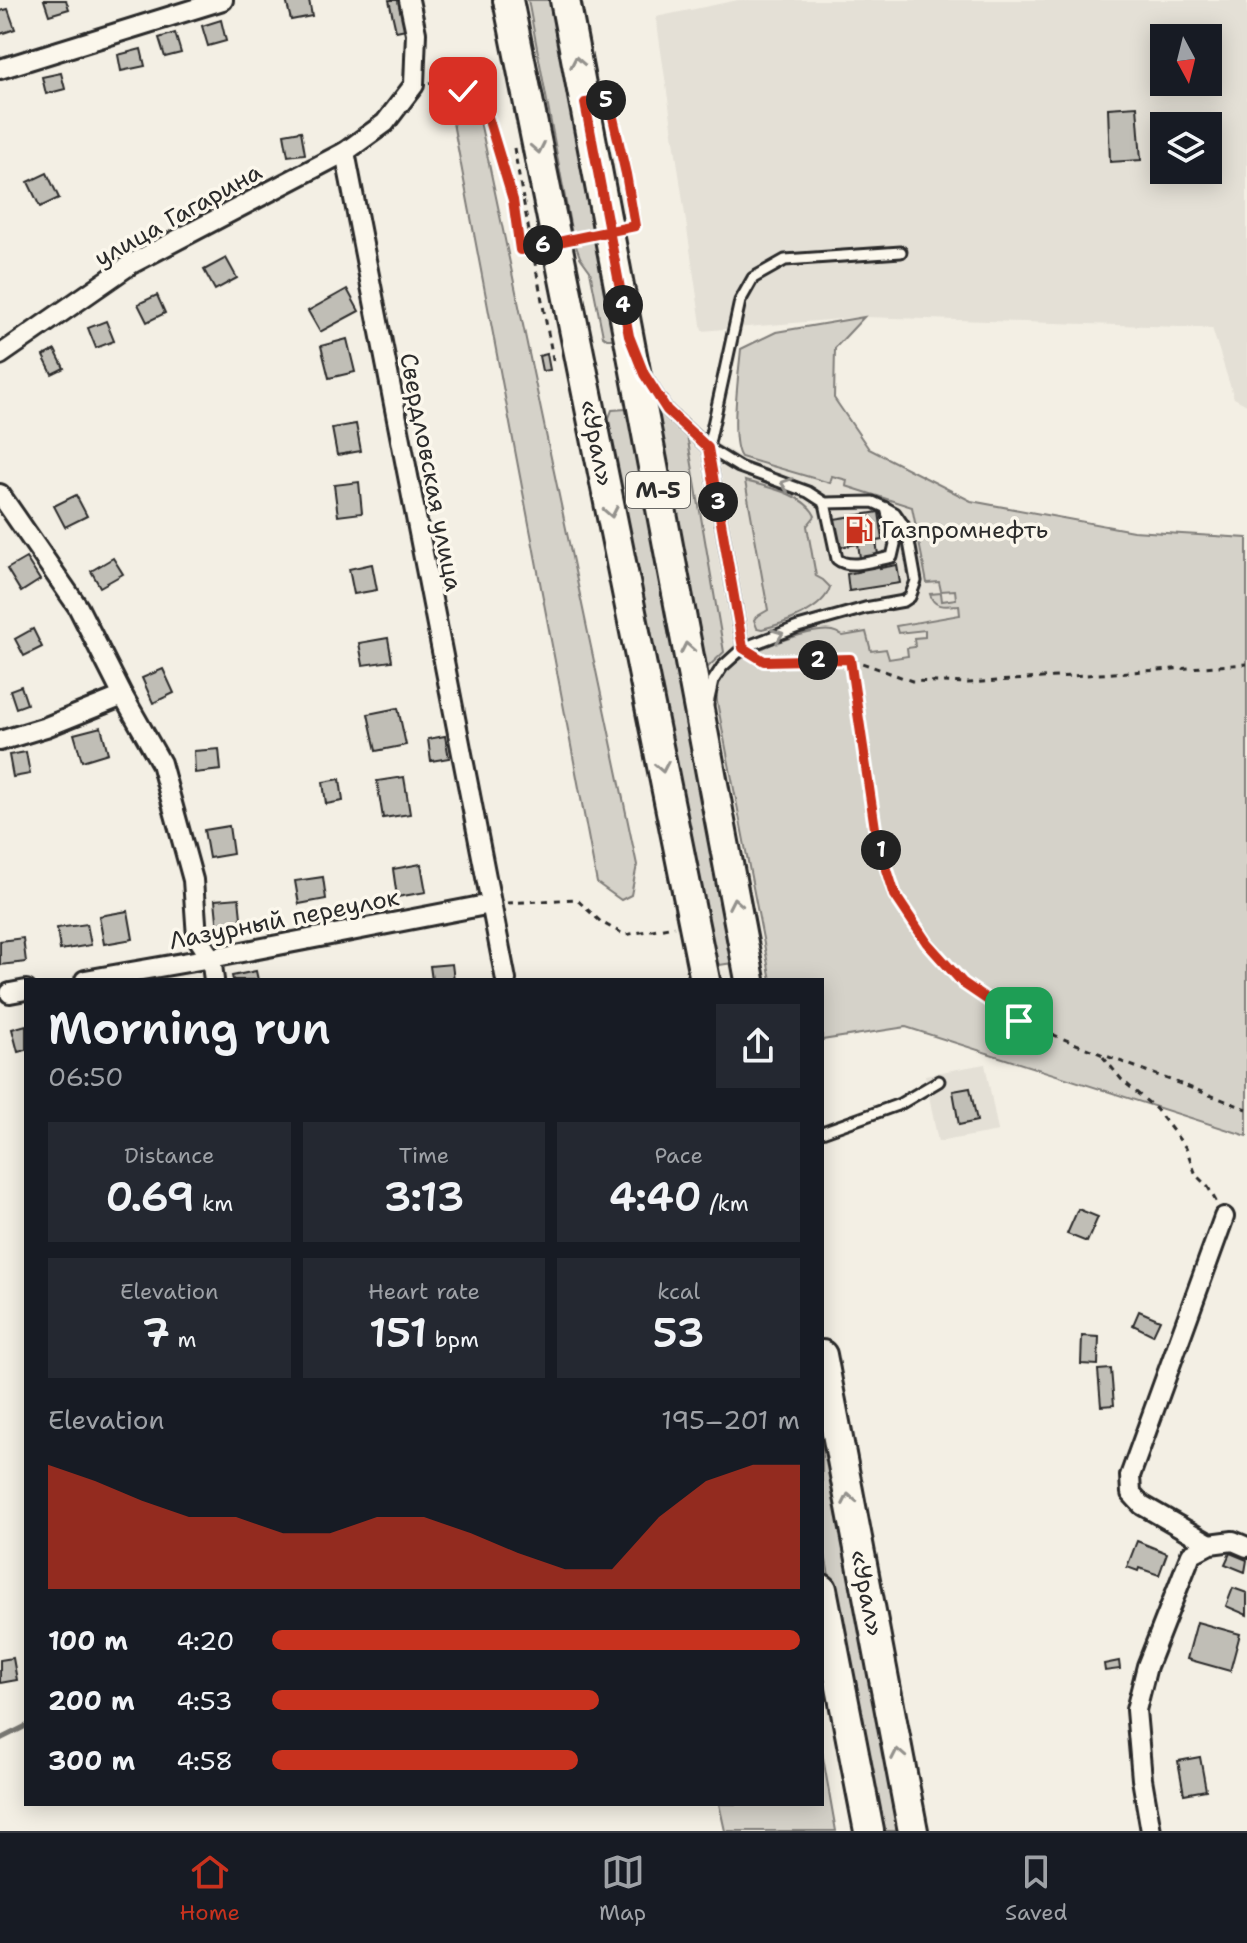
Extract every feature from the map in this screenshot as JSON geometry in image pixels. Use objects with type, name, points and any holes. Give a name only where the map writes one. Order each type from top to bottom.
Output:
[{"type":"main road","name":"«Урал»","points":[[508,0],[705,978]]},
{"type":"main road","name":"М-5","points":[[565,0],[750,978]]},
{"type":"main road","name":"«Урал»","points":[[824,1365],[913,1831]]},
{"type":"main road","name":"«Урал»","points":[[824,1599],[869,1831]]},
{"type":"street","points":[[0,69],[223,0]]},
{"type":"street","points":[[345,152],[385,123],[414,85],[416,33],[409,0]]},
{"type":"street","name":"улица Гагарина","points":[[0,355],[131,264],[345,152]]},
{"type":"street","name":"Свердловская улица","points":[[345,152],[506,978]]},
{"type":"street","points":[[0,494],[78,607],[161,763],[193,880],[197,937],[211,958],[214,978]]},
{"type":"street","points":[[0,741],[46,727],[123,696]]},
{"type":"street","name":"Лазурный переулок","points":[[96,978],[491,904]]},
{"type":"street","points":[[1210,1544],[1142,1505],[1131,1493],[1130,1476],[1224,1217]]},
{"type":"street","points":[[1151,1831],[1142,1779],[1136,1710],[1147,1666],[1191,1554],[1210,1544],[1233,1541],[1247,1547]]},
{"type":"lane","points":[[743,648],[708,448],[740,301],[753,278],[785,260],[901,252]]},
{"type":"lane","points":[[629,336],[644,374],[667,410],[708,448],[739,467],[808,492],[825,503],[873,502],[886,508],[895,513],[904,526],[909,542],[916,581],[910,597],[798,627],[743,648],[722,667],[713,681],[703,731]]},
{"type":"lane","points":[[825,503],[834,552],[841,563],[849,565],[892,557],[895,544],[886,508]]},
{"type":"lane","points":[[824,1131],[900,1104],[939,1081]]},
{"type":"path","points":[[414,85],[437,81],[463,91],[484,104],[513,200],[520,250],[635,226],[609,100],[585,103]]},
{"type":"path","points":[[513,200],[523,199],[553,359],[580,356]]},
{"type":"path","points":[[743,648],[764,661],[850,659],[912,681],[968,683],[1247,664]]},
{"type":"path","points":[[850,659],[876,835],[895,895],[927,943],[963,983],[1019,1021],[1247,1109]]},
{"type":"path","points":[[491,904],[576,899],[601,922],[625,935],[693,923]]},
{"type":"path","points":[[1101,1054],[1122,1080],[1156,1109],[1186,1148],[1196,1175],[1208,1187],[1224,1217]]},
{"type":"shaded area","points":[[528,0],[551,0],[617,333],[614,339],[603,336],[590,271],[580,257],[572,235]]},
{"type":"shaded area","points":[[738,0],[1247,0],[1247,405],[1234,398],[1212,328],[864,317],[702,331],[656,17]]},
{"type":"shaded area","points":[[473,88],[637,865],[631,895],[621,900],[597,883],[447,91]]},
{"type":"shaded area","points":[[864,317],[835,348],[834,398],[869,449],[971,501],[1133,531],[1247,538],[1247,1136],[906,1027],[824,1040],[824,978],[771,978],[717,702],[721,676],[731,666],[758,650],[821,631],[834,631],[843,636],[866,632],[871,651],[886,649],[889,659],[908,656],[907,648],[915,647],[914,638],[925,637],[925,630],[898,633],[896,626],[960,615],[959,605],[941,606],[932,599],[930,594],[941,593],[942,601],[956,599],[955,590],[941,591],[939,582],[927,583],[912,507],[846,486],[847,480],[832,476],[830,483],[741,457],[737,449],[736,406],[741,349],[776,332]]},
{"type":"shaded area","points":[[650,371],[667,399],[697,432],[741,457],[829,483],[832,476],[847,480],[846,486],[912,507],[927,583],[940,582],[941,591],[955,589],[957,599],[942,601],[941,593],[937,605],[959,605],[960,615],[898,633],[925,630],[926,637],[916,647],[907,648],[909,656],[888,659],[871,652],[866,632],[843,636],[818,631],[764,647],[716,687],[712,706]]},
{"type":"shaded area","points":[[626,409],[632,416],[736,952],[732,963],[720,965],[711,958],[607,423],[612,410]]},
{"type":"shaded area","points":[[657,409],[687,435],[724,652],[707,668]]},
{"type":"shaded area","points":[[745,481],[784,492],[810,508],[815,516],[807,526],[816,576],[830,587],[820,603],[811,609],[791,620],[762,629],[757,628],[754,620],[768,610]]},
{"type":"shaded area","points":[[985,1064],[998,1131],[938,1142],[925,1075]]},
{"type":"shaded area","points":[[824,1416],[903,1831],[878,1831],[824,1549]]},
{"type":"shaded area","points":[[824,1763],[836,1831],[725,1831],[719,1806],[824,1806]]},
{"type":"building","points":[[44,0],[66,0],[69,9],[49,15]]},
{"type":"building","points":[[286,0],[309,0],[312,16],[291,20]]},
{"type":"building","points":[[389,0],[405,0],[411,28],[396,31]]},
{"type":"building","points":[[8,9],[15,29],[0,34],[0,11]]},
{"type":"building","points":[[221,20],[226,41],[208,46],[202,26]]},
{"type":"building","points":[[175,33],[181,53],[165,57],[159,38]]},
{"type":"building","points":[[141,49],[145,66],[121,71],[118,55]]},
{"type":"building","points":[[61,73],[65,89],[46,94],[42,77]]},
{"type":"building","points":[[622,91],[625,107],[616,108],[614,93]]},
{"type":"building","points":[[1137,106],[1141,160],[1110,162],[1108,108]]},
{"type":"building","points":[[301,131],[305,154],[288,156],[284,134]]},
{"type":"building","points":[[47,173],[59,198],[40,207],[28,182]]},
{"type":"building","points":[[226,258],[237,278],[215,290],[204,270]]},
{"type":"building","points":[[347,289],[359,311],[320,332],[308,311]]},
{"type":"building","points":[[157,295],[165,313],[147,322],[138,304]]},
{"type":"building","points":[[106,321],[114,341],[96,348],[88,328]]},
{"type":"building","points":[[347,339],[355,372],[329,378],[321,346]]},
{"type":"building","points":[[55,350],[64,368],[52,374],[43,356]]},
{"type":"building","points":[[547,354],[550,370],[542,371],[539,356]]},
{"type":"building","points":[[356,424],[361,451],[337,455],[332,428]]},
{"type":"building","points":[[359,482],[362,513],[338,516],[334,485]]},
{"type":"building","points":[[76,495],[87,516],[65,527],[54,506]]},
{"type":"building","name":"Газпромнефть","points":[[879,512],[883,540],[839,547],[834,519]]},
{"type":"building","points":[[876,541],[880,568],[897,565],[900,583],[849,591],[847,574],[862,571],[858,544]]},
{"type":"building","points":[[26,558],[40,580],[21,592],[7,569]]},
{"type":"building","points":[[113,558],[123,574],[100,587],[91,571]]},
{"type":"building","points":[[372,564],[377,590],[354,594],[349,569]]},
{"type":"building","points":[[33,629],[42,647],[24,656],[15,639]]},
{"type":"building","points":[[388,638],[392,661],[363,665],[359,643]]},
{"type":"building","points":[[163,669],[174,693],[153,703],[142,678]]},
{"type":"building","points":[[21,686],[27,704],[16,708],[10,690]]},
{"type":"building","points":[[398,708],[406,745],[376,751],[368,714]]},
{"type":"building","points":[[101,727],[108,753],[82,761],[74,734]]},
{"type":"building","points":[[445,736],[449,758],[431,761],[428,739]]},
{"type":"building","points":[[219,749],[221,770],[195,773],[194,751]]},
{"type":"building","points":[[26,752],[30,774],[13,777],[9,755]]},
{"type":"building","points":[[404,777],[410,814],[383,818],[377,781]]},
{"type":"building","points":[[340,779],[343,801],[326,804],[323,782]]},
{"type":"building","points":[[229,826],[233,854],[209,858],[204,830]]},
{"type":"building","points":[[421,864],[426,892],[397,897],[393,869]]},
{"type":"building","points":[[323,877],[326,899],[299,904],[295,881]]},
{"type":"building","points":[[239,898],[242,928],[218,930],[215,900]]},
{"type":"building","points":[[128,911],[133,939],[104,944],[99,916]]},
{"type":"building","points":[[87,924],[91,945],[60,950],[57,928]]},
{"type":"building","points":[[23,938],[26,962],[0,965],[0,941]]},
{"type":"building","points":[[452,964],[454,978],[432,978],[430,966]]},
{"type":"building","points":[[256,971],[258,978],[232,978]]},
{"type":"building","points":[[24,1026],[24,1050],[18,1052],[12,1029]]},
{"type":"building","points":[[970,1088],[977,1121],[959,1125],[953,1091]]},
{"type":"building","points":[[1078,1209],[1098,1217],[1087,1242],[1067,1234]]},
{"type":"building","points":[[1139,1311],[1160,1320],[1153,1335],[1133,1325]]},
{"type":"building","points":[[1082,1336],[1099,1337],[1098,1365],[1081,1364]]},
{"type":"building","points":[[1111,1369],[1114,1405],[1101,1406],[1098,1370]]},
{"type":"building","points":[[1137,1541],[1167,1553],[1159,1575],[1127,1567]]},
{"type":"building","points":[[1230,1553],[1247,1560],[1245,1572],[1225,1564]]},
{"type":"building","points":[[1233,1588],[1247,1593],[1247,1615],[1226,1606]]},
{"type":"building","points":[[1197,1622],[1240,1634],[1230,1671],[1187,1659]]},
{"type":"building","points":[[13,1658],[17,1680],[0,1683],[0,1660]]},
{"type":"building","points":[[1119,1661],[1120,1669],[1105,1671],[1104,1664]]},
{"type":"building","points":[[1200,1757],[1206,1790],[1184,1794],[1178,1761]]},
{"type":"waterway","points":[[0,1739],[24,1727]]},
{"type":"place","name":"Газпромнефть","points":[[859,530]]},
{"type":"route","points":[[463,91],[484,104],[495,134],[513,200],[520,250],[635,226],[609,100],[585,103],[607,219],[629,336],[644,374],[667,410],[708,448],[743,648],[764,661],[850,659],[876,835],[895,895],[927,943],[963,983],[1019,1021]]}]
